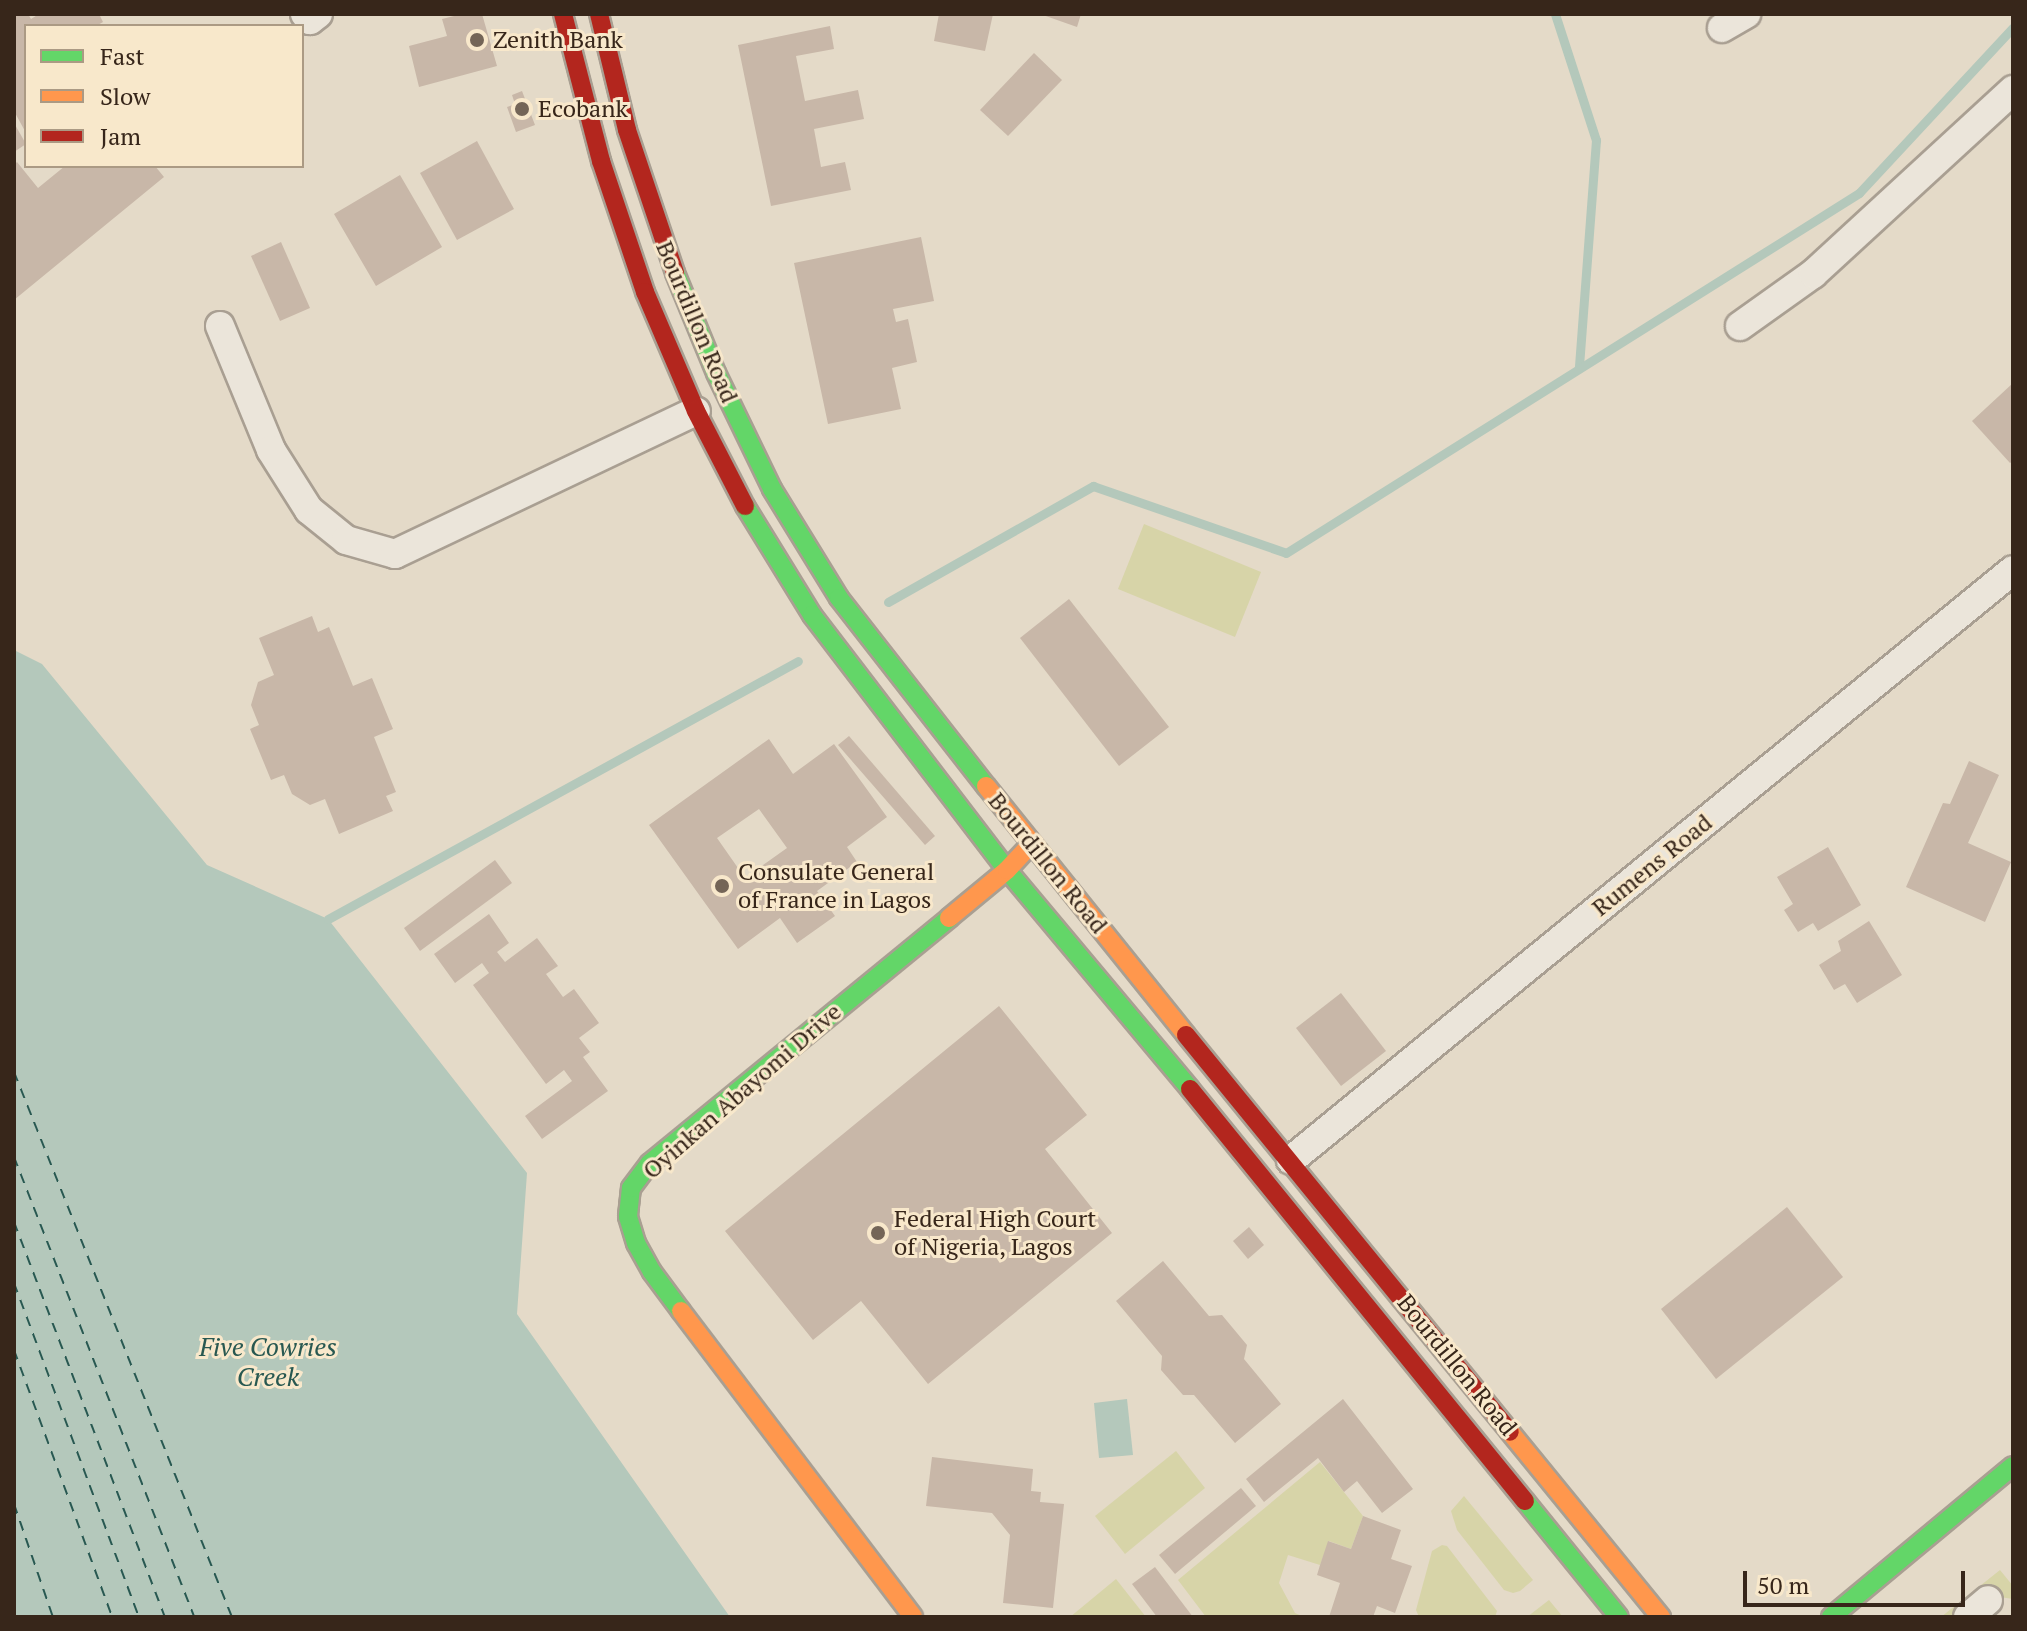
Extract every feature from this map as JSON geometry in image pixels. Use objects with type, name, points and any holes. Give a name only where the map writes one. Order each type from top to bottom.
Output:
[{"type":"main road","name":"Bourdillon Road","points":[[563,14],[601,161],[631,252],[696,411],[743,503],[812,615],[1007,870],[1284,1202],[1619,1617]]},
{"type":"main road","name":"Bourdillon Road","points":[[599,14],[627,130],[664,246],[716,373],[772,489],[839,598],[1031,844],[1661,1617]]},
{"type":"main road","name":"Oyinkan Abayomi Drive","points":[[913,1617],[652,1272],[636,1243],[628,1216],[631,1188],[650,1163],[1007,870],[1031,844]]},
{"type":"main road","points":[[1831,1617],[2013,1466]]},
{"type":"street","points":[[305,14],[310,20],[318,14]]},
{"type":"street","points":[[1740,326],[1813,274],[2013,90]]},
{"type":"street","points":[[220,326],[271,450],[309,510],[346,540],[395,554],[696,411]]},
{"type":"street","name":"Rumens Road","points":[[1291,1160],[2013,570]]},
{"type":"shaded area","points":[[1144,524],[1261,572],[1235,637],[1118,589]]},
{"type":"shaded area","points":[[1176,1451],[1205,1488],[1125,1554],[1095,1516]]},
{"type":"shaded area","points":[[1320,1462],[1363,1516],[1351,1549],[1329,1541],[1320,1565],[1288,1555],[1279,1583],[1295,1613],[1304,1617],[1206,1617],[1178,1580]]},
{"type":"shaded area","points":[[1464,1496],[1533,1580],[1520,1591],[1513,1593],[1504,1590],[1457,1530],[1451,1511]]},
{"type":"shaded area","points":[[1442,1545],[1447,1546],[1497,1611],[1495,1617],[1419,1617],[1416,1610],[1432,1551]]},
{"type":"shaded area","points":[[2000,1570],[2013,1586],[2013,1599],[1993,1596],[1962,1617],[1941,1617]]},
{"type":"shaded area","points":[[1116,1579],[1146,1617],[1070,1617]]},
{"type":"shaded area","points":[[1549,1600],[1563,1617],[1527,1617]]},
{"type":"water","name":"Five Cowries Creek","points":[[14,650],[42,664],[207,865],[328,919],[527,1173],[517,1314],[730,1617],[14,1617]]},
{"type":"water","points":[[1127,1399],[1133,1455],[1099,1458],[1094,1403]]},
{"type":"building","points":[[14,14],[28,14],[31,19],[39,14],[99,14],[103,22],[100,24],[24,24],[24,129],[14,111]]},
{"type":"building","points":[[462,14],[482,14],[497,66],[419,87],[409,46],[447,36],[442,19]]},
{"type":"building","points":[[939,14],[993,14],[985,51],[934,41]]},
{"type":"building","points":[[1040,14],[1081,14],[1077,27]]},
{"type":"building","points":[[830,26],[834,49],[796,56],[805,101],[858,90],[864,119],[814,129],[821,167],[845,162],[851,190],[771,206],[738,45]]},
{"type":"building","points":[[1034,53],[1062,80],[1008,136],[980,110]]},
{"type":"building","points":[[522,91],[535,125],[516,132],[507,107],[515,104],[512,95]]},
{"type":"building","points":[[14,123],[24,145],[14,152]]},
{"type":"building","points":[[477,141],[514,209],[457,240],[420,173]]},
{"type":"building","points":[[17,162],[38,188],[63,168],[157,168],[164,177],[14,300],[14,165]]},
{"type":"building","points":[[400,175],[442,247],[376,286],[334,214]]},
{"type":"building","points":[[921,237],[934,301],[893,309],[896,322],[908,319],[917,362],[892,368],[901,409],[828,424],[794,263]]},
{"type":"building","points":[[281,242],[310,308],[280,321],[251,256]]},
{"type":"building","points":[[2013,383],[2013,461],[2010,463],[1972,421]]},
{"type":"building","points":[[1069,599],[1169,727],[1119,766],[1020,638]]},
{"type":"building","points":[[312,616],[318,632],[329,627],[353,686],[372,678],[393,729],[374,737],[396,792],[386,796],[393,811],[339,834],[325,799],[310,805],[292,794],[284,775],[271,780],[250,729],[259,725],[251,705],[258,682],[274,675],[259,638]]},
{"type":"building","points":[[849,736],[935,836],[925,845],[838,745]]},
{"type":"building","points":[[769,739],[793,774],[834,744],[887,817],[847,847],[857,862],[817,891],[835,916],[797,943],[780,918],[738,949],[649,825]],"holes":[[[759,809],[787,848],[745,878],[717,838]]]},
{"type":"building","points":[[1969,761],[1999,775],[1968,843],[2011,862],[1985,922],[1906,887],[1943,803],[1950,804]]},
{"type":"building","points":[[1828,847],[1861,905],[1818,931],[1813,923],[1798,932],[1784,910],[1793,904],[1777,877]]},
{"type":"building","points":[[495,860],[512,883],[420,951],[404,928]]},
{"type":"building","points":[[489,914],[509,943],[497,952],[505,962],[537,938],[558,966],[546,974],[563,997],[574,989],[599,1023],[579,1038],[590,1052],[583,1057],[608,1091],[542,1139],[525,1116],[572,1081],[564,1070],[546,1084],[473,985],[489,973],[482,963],[455,983],[434,954]]},
{"type":"building","points":[[1869,921],[1902,975],[1857,1003],[1845,984],[1834,990],[1819,965],[1841,951],[1838,941]]},
{"type":"building","points":[[1341,993],[1386,1051],[1341,1086],[1296,1028]]},
{"type":"building","points":[[999,1006],[1087,1115],[1045,1149],[1112,1233],[928,1384],[861,1301],[813,1340],[725,1231]]},
{"type":"building","points":[[1787,1207],[1843,1277],[1716,1379],[1661,1309]]},
{"type":"building","points":[[1249,1227],[1264,1245],[1248,1259],[1233,1241]]},
{"type":"building","points":[[1163,1261],[1209,1316],[1222,1315],[1247,1345],[1244,1359],[1281,1404],[1235,1443],[1194,1395],[1183,1395],[1161,1370],[1162,1356],[1116,1301]]},
{"type":"building","points":[[1343,1399],[1413,1489],[1382,1513],[1357,1481],[1344,1492],[1318,1458],[1264,1502],[1246,1479]]},
{"type":"building","points":[[932,1457],[1033,1469],[1031,1491],[1041,1492],[1040,1502],[1064,1504],[1053,1608],[1003,1603],[1010,1535],[992,1513],[926,1506]]},
{"type":"building","points":[[1241,1488],[1256,1506],[1175,1574],[1159,1555]]},
{"type":"building","points":[[1363,1516],[1401,1530],[1391,1559],[1412,1566],[1395,1613],[1377,1606],[1373,1617],[1329,1617],[1340,1583],[1317,1575],[1328,1541],[1351,1549]]},
{"type":"building","points":[[1155,1567],[1193,1617],[1157,1617],[1132,1584]]},
{"type":"waterway","points":[[1555,14],[1596,140],[1579,368]]},
{"type":"waterway","points":[[888,602],[1093,486],[1286,553],[1859,193],[2013,27]]},
{"type":"waterway","points":[[328,919],[798,661]]},
{"type":"ferry route","points":[[14,1072],[232,1617]]},
{"type":"ferry route","points":[[14,1157],[194,1617]]},
{"type":"ferry route","points":[[14,1222],[165,1617]]},
{"type":"ferry route","points":[[14,1283],[139,1617]]},
{"type":"ferry route","points":[[14,1350],[112,1617]]},
{"type":"ferry route","points":[[14,1504],[53,1617]]},
{"type":"traffic: fast","points":[[675,273],[716,373],[772,489],[839,598],[986,786]]},
{"type":"traffic: fast","points":[[745,506],[812,615],[1007,870],[1190,1089]]},
{"type":"traffic: fast","points":[[681,1311],[652,1272],[636,1243],[628,1216],[631,1188],[650,1163],[949,918]]},
{"type":"traffic: fast","points":[[1831,1617],[2013,1466]]},
{"type":"traffic: fast","points":[[1525,1501],[1619,1617]]},
{"type":"traffic: slow","points":[[986,786],[1186,1035]]},
{"type":"traffic: slow","points":[[949,918],[1007,870],[1029,846]]},
{"type":"traffic: slow","points":[[681,1311],[913,1617]]},
{"type":"traffic: slow","points":[[1510,1432],[1661,1617]]},
{"type":"traffic: jam","points":[[563,14],[601,161],[645,292],[696,411],[745,506]]},
{"type":"traffic: jam","points":[[599,14],[627,130],[675,273]]},
{"type":"traffic: jam","points":[[1186,1035],[1510,1432]]},
{"type":"traffic: jam","points":[[1190,1089],[1525,1501]]},
{"type":"place","name":"Zenith Bank","points":[[477,40]]},
{"type":"place","name":"Ecobank","points":[[522,109]]},
{"type":"place","name":"Consulate General of France in Lagos","points":[[722,886]]},
{"type":"place","name":"Federal High Court of Nigeria, Lagos","points":[[878,1233]]}]
